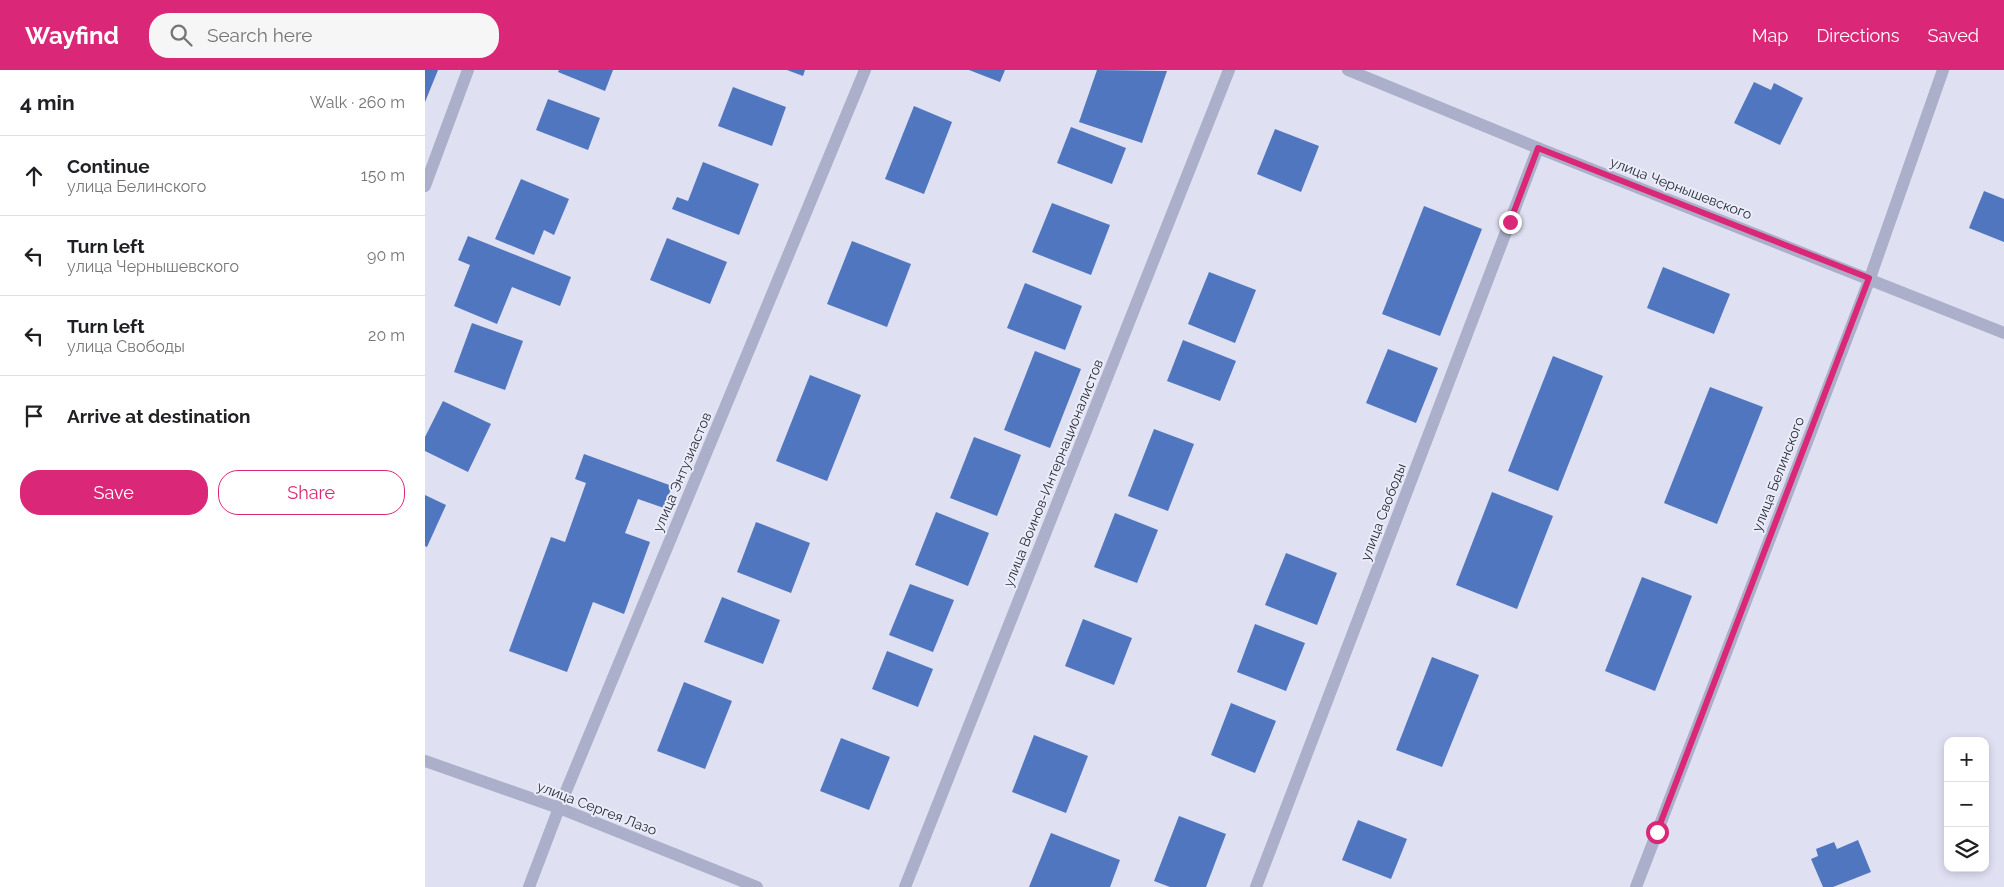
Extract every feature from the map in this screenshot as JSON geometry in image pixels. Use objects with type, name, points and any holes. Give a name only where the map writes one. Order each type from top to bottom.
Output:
[{"type":"street","points":[[425,186],[468,70]]},
{"type":"street","name":"улица Энтузиастов","points":[[529,887],[559,808],[865,70]]},
{"type":"street","name":"улица Воинов-Интернационалистов","points":[[905,887],[1229,70]]},
{"type":"street","name":"улица Чернышевского","points":[[1348,70],[1538,148],[2004,333]]},
{"type":"street","name":"улица Белинского","points":[[1636,887],[1869,278],[1943,70]]},
{"type":"street","name":"улица Свободы","points":[[1256,887],[1538,148]]},
{"type":"street","name":"улица Сергея Лазо","points":[[425,761],[559,808],[757,887]]},
{"type":"building","points":[[425,70],[438,70],[425,102]]},
{"type":"building","points":[[559,70],[613,70],[605,91],[558,72]]},
{"type":"building","points":[[787,70],[805,70],[803,76]]},
{"type":"building","points":[[969,70],[1005,70],[1000,82]]},
{"type":"building","points":[[1097,70],[1167,71],[1142,143],[1079,122]]},
{"type":"building","points":[[1754,82],[1771,90],[1774,83],[1803,98],[1780,145],[1734,123]]},
{"type":"building","points":[[733,87],[786,107],[772,146],[718,126]]},
{"type":"building","points":[[548,99],[600,118],[588,150],[536,130]]},
{"type":"building","points":[[914,106],[952,122],[924,194],[885,179]]},
{"type":"building","points":[[1071,127],[1126,148],[1112,184],[1057,163]]},
{"type":"building","points":[[1275,129],[1319,146],[1301,192],[1257,174]]},
{"type":"building","points":[[703,162],[759,184],[739,235],[672,209],[677,197],[688,201]]},
{"type":"building","points":[[521,179],[569,199],[554,235],[544,230],[534,255],[495,239]]},
{"type":"building","points":[[1984,191],[2004,199],[2004,242],[1969,228]]},
{"type":"building","points":[[1052,203],[1110,225],[1091,275],[1032,252]]},
{"type":"building","points":[[1424,206],[1482,229],[1440,336],[1382,314]]},
{"type":"building","points":[[468,236],[571,277],[560,306],[512,287],[497,324],[454,306],[470,265],[458,260]]},
{"type":"building","points":[[667,238],[727,262],[710,304],[650,280]]},
{"type":"building","points":[[852,241],[911,264],[887,327],[827,304]]},
{"type":"building","points":[[1663,267],[1730,294],[1714,334],[1647,308]]},
{"type":"building","points":[[1209,272],[1256,290],[1235,343],[1188,324]]},
{"type":"building","points":[[1025,283],[1082,306],[1065,350],[1007,328]]},
{"type":"building","points":[[472,323],[523,341],[505,390],[454,372]]},
{"type":"building","points":[[1183,340],[1236,361],[1220,401],[1167,381]]},
{"type":"building","points":[[1388,349],[1438,368],[1416,423],[1366,403]]},
{"type":"building","points":[[1035,351],[1081,369],[1050,448],[1004,430]]},
{"type":"building","points":[[1553,356],[1603,376],[1558,491],[1508,471]]},
{"type":"building","points":[[810,375],[861,395],[827,481],[776,461]]},
{"type":"building","points":[[1710,387],[1763,407],[1717,524],[1664,503]]},
{"type":"building","points":[[443,401],[491,424],[468,472],[425,451],[425,437]]},
{"type":"building","points":[[1154,429],[1194,444],[1168,511],[1128,496]]},
{"type":"building","points":[[974,437],[1021,455],[997,516],[950,498]]},
{"type":"building","points":[[584,454],[672,486],[664,508],[638,499],[625,533],[650,542],[624,614],[593,602],[567,672],[509,651],[551,537],[565,542],[586,483],[575,479]]},
{"type":"building","points":[[1492,492],[1553,516],[1517,609],[1456,585]]},
{"type":"building","points":[[425,495],[446,505],[427,547],[425,546]]},
{"type":"building","points":[[936,512],[989,533],[968,586],[915,565]]},
{"type":"building","points":[[1115,513],[1158,530],[1137,583],[1094,567]]},
{"type":"building","points":[[756,522],[810,543],[791,593],[737,572]]},
{"type":"building","points":[[1286,553],[1337,573],[1317,625],[1265,605]]},
{"type":"building","points":[[1642,577],[1692,596],[1655,691],[1605,671]]},
{"type":"building","points":[[910,584],[954,600],[933,652],[889,635]]},
{"type":"building","points":[[722,597],[780,620],[763,664],[704,642]]},
{"type":"building","points":[[1083,619],[1132,638],[1114,685],[1065,666]]},
{"type":"building","points":[[1255,624],[1305,643],[1286,691],[1237,672]]},
{"type":"building","points":[[887,651],[933,669],[918,707],[872,689]]},
{"type":"building","points":[[1432,657],[1479,675],[1442,767],[1396,750]]},
{"type":"building","points":[[684,682],[732,701],[705,769],[657,751]]},
{"type":"building","points":[[1231,703],[1276,721],[1255,773],[1211,755]]},
{"type":"building","points":[[1034,735],[1088,756],[1066,813],[1012,792]]},
{"type":"building","points":[[841,738],[890,757],[869,810],[820,791]]},
{"type":"building","points":[[1179,816],[1226,834],[1206,887],[1170,887],[1154,881]]},
{"type":"building","points":[[1358,820],[1407,839],[1391,879],[1342,860]]},
{"type":"building","points":[[1051,833],[1120,860],[1110,887],[1029,887]]},
{"type":"building","points":[[1858,840],[1871,872],[1833,887],[1823,887],[1811,859],[1818,856],[1816,849],[1834,842],[1837,849]]},
{"type":"route","points":[[1510,222],[1538,148],[1869,278],[1657,832]]}]
